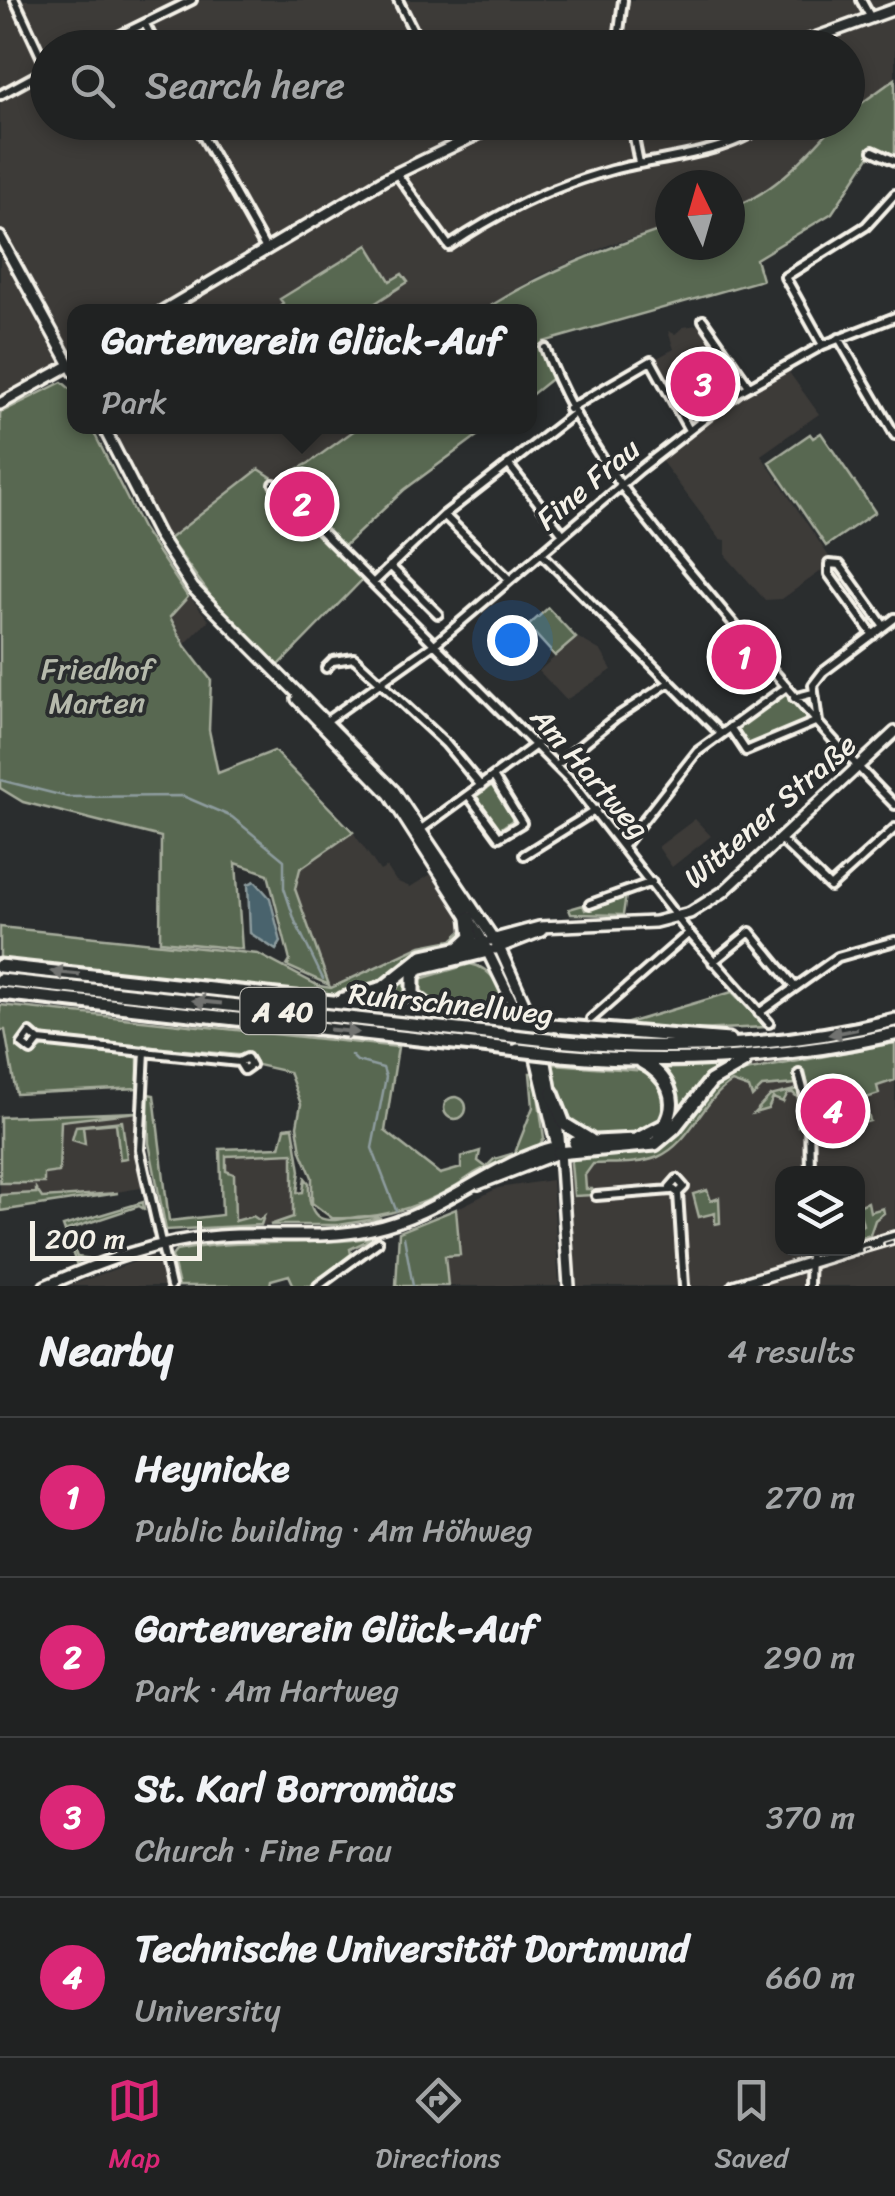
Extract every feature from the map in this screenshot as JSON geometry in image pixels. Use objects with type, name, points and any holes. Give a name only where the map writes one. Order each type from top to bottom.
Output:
[{"type":"highway","points":[[457,948],[471,937],[469,918]]},
{"type":"highway","points":[[318,1000],[374,992],[423,956],[491,945]]},
{"type":"highway","points":[[446,1015],[424,1007],[413,995],[416,971],[430,962],[491,945]]},
{"type":"highway","points":[[0,966],[646,1037],[726,1039],[742,1045]]},
{"type":"highway","name":"Ruhrschnellweg","points":[[0,980],[650,1048],[742,1045],[819,1036],[895,1020]]},
{"type":"highway","name":"Ruhrschnellweg","points":[[0,993],[634,1060],[758,1057],[895,1034]]},
{"type":"highway","points":[[558,1150],[655,1144],[674,1128],[711,1081],[758,1057]]},
{"type":"highway","points":[[558,1150],[594,1141],[648,1137],[669,1118],[672,1096],[665,1080],[649,1066],[634,1060]]},
{"type":"highway","points":[[552,1093],[568,1129],[594,1141]]},
{"type":"street","points":[[16,0],[30,31]]},
{"type":"street","points":[[133,30],[192,0]]},
{"type":"street","points":[[398,0],[413,30]]},
{"type":"street","points":[[620,30],[624,0]]},
{"type":"street","points":[[862,0],[871,18]]},
{"type":"street","points":[[837,30],[895,9]]},
{"type":"street","points":[[146,24],[149,30]]},
{"type":"street","points":[[0,94],[30,78]]},
{"type":"street","points":[[205,140],[266,249]]},
{"type":"street","points":[[173,304],[397,173],[462,140]]},
{"type":"street","points":[[635,140],[639,163]]},
{"type":"street","points":[[397,173],[449,246],[540,195],[639,163],[738,140]]},
{"type":"street","points":[[873,151],[895,161]]},
{"type":"street","points":[[823,345],[784,281],[866,226],[895,194]]},
{"type":"street","points":[[0,237],[67,356]]},
{"type":"street","name":"Fine Frau","points":[[323,724],[436,643],[621,485],[749,386],[823,345],[895,317]]},
{"type":"street","points":[[709,322],[749,386]]},
{"type":"street","points":[[839,338],[895,435]]},
{"type":"street","points":[[545,348],[571,412],[621,485],[785,688],[895,805]]},
{"type":"street","points":[[373,582],[444,515],[571,412],[654,365],[688,430]]},
{"type":"street","points":[[0,404],[67,370]]},
{"type":"street","points":[[107,434],[158,534],[185,576],[389,794],[469,918],[510,969],[543,1047],[552,1093],[570,1286]]},
{"type":"street","points":[[508,464],[563,534]]},
{"type":"street","name":"Am Hartweg","points":[[274,484],[557,765],[689,933],[768,1024]]},
{"type":"street","points":[[444,515],[508,579]]},
{"type":"street","points":[[541,552],[720,734]]},
{"type":"street","points":[[873,634],[829,574],[829,564],[840,565],[884,626]]},
{"type":"street","points":[[390,566],[438,614]]},
{"type":"street","points":[[818,724],[813,693],[823,672],[895,618]]},
{"type":"street","points":[[326,668],[351,657],[446,744],[481,786]]},
{"type":"street","points":[[557,765],[670,682]]},
{"type":"street","points":[[623,846],[698,752],[785,688]]},
{"type":"street","points":[[794,698],[813,693]]},
{"type":"street","points":[[323,724],[380,773],[491,945],[533,1044],[558,1150]]},
{"type":"street","points":[[730,728],[746,751],[818,724]]},
{"type":"street","name":"Wittener Straße","points":[[491,945],[552,926],[678,917],[712,900],[895,732]]},
{"type":"street","points":[[420,830],[537,744]]},
{"type":"street","points":[[468,796],[499,837],[522,823],[494,778]]},
{"type":"street","points":[[524,855],[596,810]]},
{"type":"street","points":[[780,840],[830,887],[895,828]]},
{"type":"street","points":[[590,904],[652,882]]},
{"type":"street","name":"Wittener Straße","points":[[491,945],[519,940],[552,926]]},
{"type":"street","points":[[713,962],[750,932],[794,988]]},
{"type":"street","name":"Wittener Straße","points":[[592,1019],[689,933]]},
{"type":"street","points":[[510,969],[511,950],[519,940]]},
{"type":"street","points":[[760,1013],[838,958],[895,941]]},
{"type":"street","points":[[40,1041],[239,1062]]},
{"type":"street","points":[[145,1051],[140,1150],[171,1286]]},
{"type":"street","points":[[800,1074],[808,1111],[810,1166]]},
{"type":"street","points":[[44,1286],[160,1245],[214,1236],[368,1230],[423,1213],[504,1167],[558,1150]]},
{"type":"street","points":[[596,1196],[674,1192],[684,1286]]},
{"type":"street","points":[[865,1246],[895,1237]]},
{"type":"street","points":[[318,1286],[378,1242]]},
{"type":"street","points":[[809,1286],[810,1256]]},
{"type":"street","points":[[734,1286],[832,1256]]},
{"type":"shaded area","points":[[0,0],[895,0],[895,79],[865,101],[865,30],[30,30],[30,140],[821,140],[796,168],[745,203],[745,170],[655,170],[655,231],[609,245],[535,278],[492,304],[67,304],[67,361],[0,395]]},
{"type":"shaded area","points":[[704,324],[719,346],[688,366],[684,364],[687,382],[669,389],[657,358],[674,349],[668,331],[675,334],[683,327]]},
{"type":"shaded area","points":[[786,368],[819,414],[761,455],[830,558],[824,569],[782,599],[765,600],[726,556],[726,540],[720,539],[660,459],[752,388]]},
{"type":"shaded area","points":[[115,434],[349,434],[280,483],[259,469],[169,539]]},
{"type":"shaded area","points":[[189,596],[209,620],[185,644],[170,616]]},
{"type":"shaded area","points":[[577,637],[601,651],[612,670],[566,700],[539,671]]},
{"type":"shaded area","points":[[695,819],[711,836],[672,867],[658,847]]},
{"type":"shaded area","points":[[353,832],[380,871],[387,867],[396,881],[410,887],[433,873],[466,927],[452,940],[421,946],[331,988],[295,889],[299,869]]},
{"type":"shaded area","points":[[895,1043],[895,1235],[865,1244],[865,1166],[775,1166],[775,1256],[828,1256],[728,1286],[572,1286],[561,1155],[649,1147],[743,1067]]},
{"type":"shaded area","points":[[137,1112],[141,1188],[0,1211],[0,1117]]},
{"type":"shaded area","points":[[297,1146],[301,1225],[223,1226],[220,1150]]},
{"type":"shaded area","points":[[552,1180],[559,1286],[448,1286],[445,1256],[460,1254],[456,1209],[498,1188]]},
{"type":"shaded area","points":[[895,1239],[895,1286],[742,1286],[840,1256],[865,1256],[865,1248]]},
{"type":"shaded area","points":[[151,1256],[158,1261],[165,1286],[68,1286]]},
{"type":"green space","points":[[895,79],[895,161],[873,151],[832,213],[756,259],[762,280],[543,342],[555,376],[537,390],[537,304],[494,304],[579,261],[655,232],[655,260],[745,260],[745,201],[775,183],[820,140],[865,140],[865,101]]},
{"type":"green space","points":[[368,245],[390,281],[402,274],[408,282],[374,304],[282,304],[280,299]]},
{"type":"green space","name":"Friedhof Marten","points":[[62,382],[67,386],[67,434],[95,434],[142,528],[188,597],[170,617],[185,646],[211,680],[209,730],[218,773],[274,751],[353,832],[300,869],[295,889],[329,985],[287,966],[290,961],[268,874],[236,863],[242,949],[160,941],[161,837],[23,802],[0,788],[0,413]]},
{"type":"green space","points":[[821,433],[875,512],[826,546],[769,462],[810,434],[813,438]]},
{"type":"green space","points":[[349,434],[480,434],[404,490],[340,550],[365,577],[277,667],[223,613],[169,539],[259,469],[276,480],[309,463]]},
{"type":"green space","points":[[548,608],[576,638],[555,656],[528,626]]},
{"type":"green space","points":[[785,688],[816,722],[746,751],[730,727]]},
{"type":"green space","points":[[495,783],[518,816],[497,831],[474,798]]},
{"type":"green space","points":[[626,895],[623,915],[571,914],[569,909],[583,905],[585,910]]},
{"type":"green space","points":[[0,927],[258,954],[319,986],[331,988],[421,946],[452,940],[466,927],[466,938],[383,984],[342,996],[0,961]]},
{"type":"green space","points":[[415,964],[419,1007],[357,1000]]},
{"type":"green space","points":[[470,964],[485,970],[496,982],[504,998],[505,1014],[493,1008],[424,998],[420,993],[420,979]]},
{"type":"green space","points":[[732,992],[766,1027],[695,1030],[618,1026]]},
{"type":"green space","points":[[0,1005],[398,1047],[385,1131],[440,1174],[461,1168],[461,1157],[480,1151],[478,1161],[486,1167],[494,1159],[515,1153],[533,1107],[530,1073],[535,1073],[544,1138],[538,1147],[485,1168],[442,1194],[408,1208],[371,1216],[332,1218],[312,1203],[312,1177],[301,1151],[297,1126],[301,1104],[289,1072],[253,1064],[248,1056],[45,1037],[30,1032],[19,1041],[25,1052],[32,1054],[51,1043],[138,1054],[138,1088],[16,1094],[5,1030],[0,1030]]},
{"type":"green space","points":[[895,1043],[895,1080],[877,1086],[879,1094],[863,1099],[870,1121],[838,1130],[851,1125],[841,1095],[817,1102],[825,1127],[817,1129],[805,1072],[795,1074],[795,1084],[762,1087],[752,1097],[749,1088],[732,1082],[712,1099],[669,1150],[642,1161],[593,1164],[585,1175],[586,1189],[592,1189],[593,1195],[574,1196],[571,1163],[576,1154],[648,1149],[729,1074]]},
{"type":"green space","points":[[553,1064],[647,1071],[667,1091],[665,1119],[613,1137],[587,1134],[575,1128],[563,1111]]},
{"type":"green space","points":[[733,1066],[666,1133],[673,1116],[655,1069]]},
{"type":"green space","points":[[798,1089],[805,1126],[798,1126],[798,1098],[793,1093],[788,1093],[783,1102],[773,1098],[768,1109],[754,1113],[770,1096]]},
{"type":"green space","points":[[148,1094],[154,1095],[169,1221],[222,1215],[220,1149],[280,1147],[285,1128],[293,1127],[300,1171],[297,1193],[303,1192],[305,1178],[315,1213],[332,1220],[381,1218],[339,1225],[270,1225],[293,1217],[293,1153],[226,1156],[226,1171],[234,1174],[235,1221],[253,1216],[259,1220],[264,1216],[261,1225],[166,1230],[149,1143]]},
{"type":"green space","points":[[451,1097],[459,1097],[466,1108],[459,1119],[451,1119],[444,1112],[444,1104]]},
{"type":"green space","points":[[137,1112],[61,1121],[59,1172],[44,1174],[44,1183],[0,1183],[0,1117]]},
{"type":"green space","points":[[122,1121],[127,1158],[120,1159],[116,1123],[83,1126],[85,1144],[72,1140],[76,1126]]},
{"type":"green space","points":[[36,1189],[42,1198],[118,1193],[0,1211],[0,1195],[36,1193]]},
{"type":"green space","points":[[707,1190],[711,1201],[719,1198],[720,1223],[715,1224],[715,1213],[699,1217],[693,1194]]},
{"type":"green space","points":[[143,1202],[144,1209],[139,1206],[67,1230],[77,1257],[85,1258],[76,1263],[63,1226]]},
{"type":"green space","points":[[868,1202],[870,1212],[883,1208],[884,1213],[865,1237]]},
{"type":"green space","points":[[456,1209],[460,1255],[445,1256],[448,1286],[396,1286],[399,1232]]},
{"type":"green space","points":[[375,1237],[350,1249],[351,1254],[311,1286],[294,1286],[289,1275],[271,1280],[270,1286],[179,1286],[172,1256],[176,1251],[226,1244]]},
{"type":"water","points":[[255,881],[270,898],[281,942],[276,950],[250,933],[248,884]]},
{"type":"waterway","points":[[0,780],[68,797],[183,796],[232,817],[284,860],[284,888],[323,979]]},
{"type":"waterway","points":[[351,1055],[357,1061],[383,1068],[386,1077],[372,1148],[396,1210]]},
{"type":"waterway","points":[[404,1237],[413,1286]]},
{"type":"railway","points":[[885,1244],[895,1241]]},
{"type":"railway","points":[[865,1250],[869,1249]]},
{"type":"place","name":"St. Karl Borromäus","points":[[703,384]]},
{"type":"place","name":"Gartenverein Glück-Auf","points":[[302,504]]},
{"type":"place","name":"Heynicke","points":[[744,657]]},
{"type":"place","name":"Technische Universität Dortmund","points":[[833,1111]]}]
